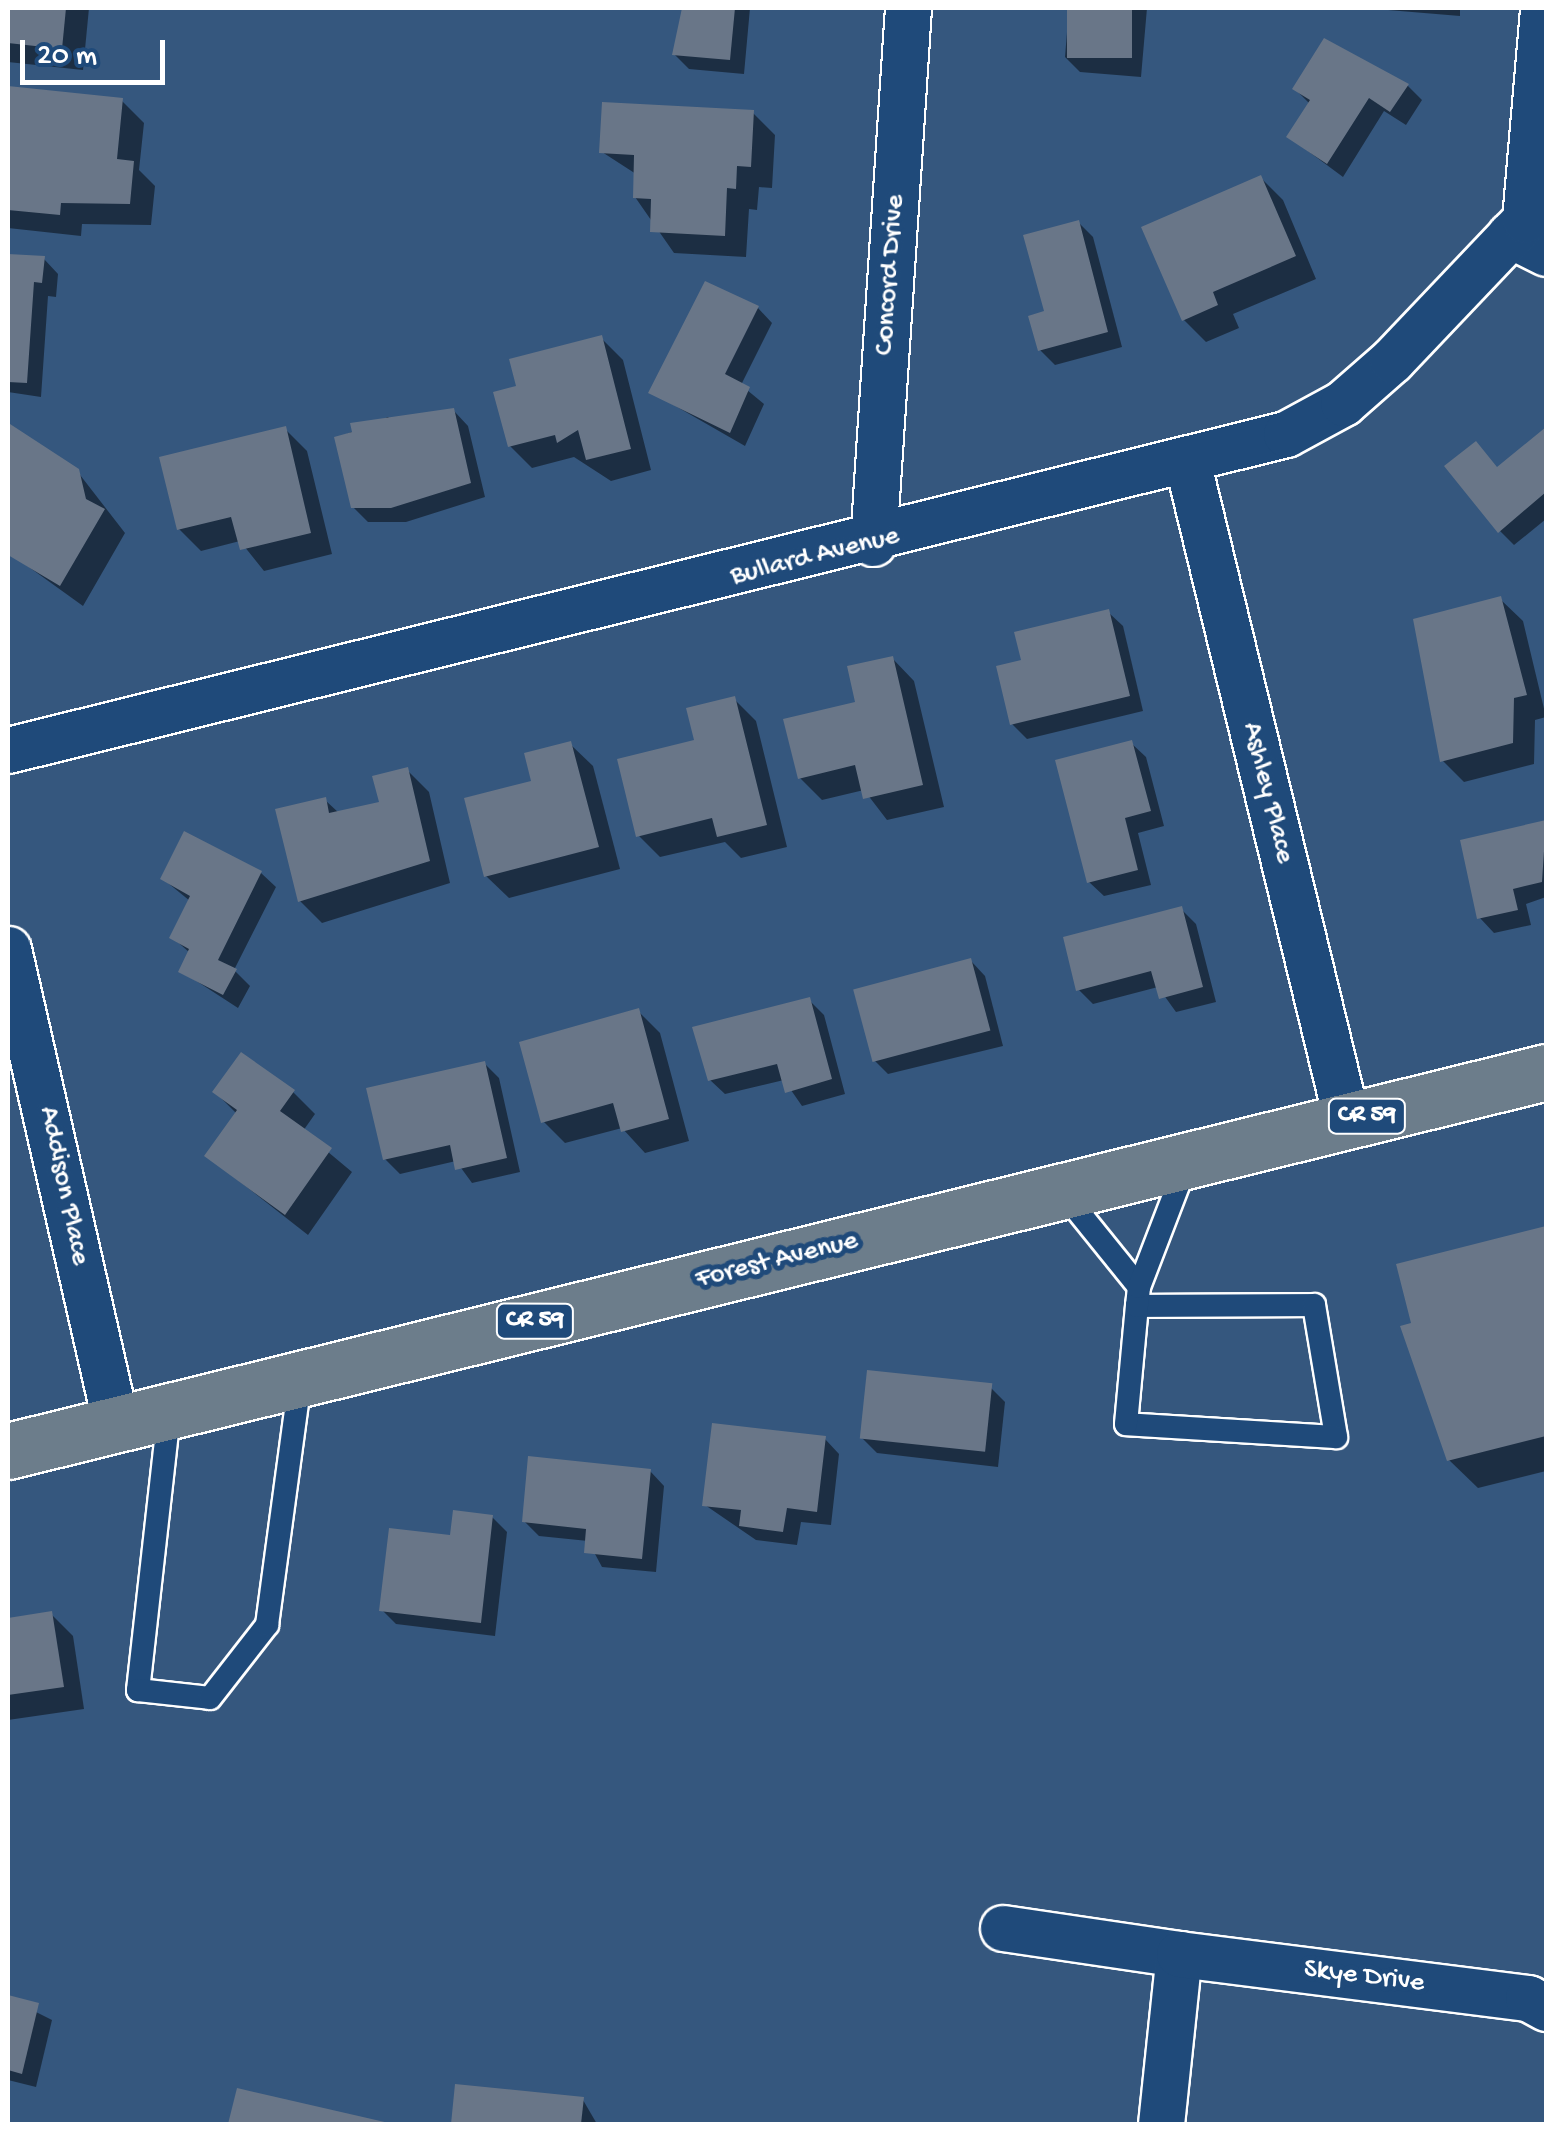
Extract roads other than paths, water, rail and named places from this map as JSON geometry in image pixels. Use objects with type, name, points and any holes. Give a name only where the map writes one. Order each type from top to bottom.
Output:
[{"type":"main road","name":"Forest Avenue","points":[[8,1450],[1546,1072]]},
{"type":"street","name":"Concord Drive","points":[[873,543],[908,8]]},
{"type":"street","points":[[1529,244],[1525,220],[1543,8]]},
{"type":"street","name":"Bullard Avenue","points":[[8,750],[873,543],[1188,465],[1286,434],[1343,403],[1529,244]]},
{"type":"street","name":"Ashley Place","points":[[1188,465],[1347,1120]]},
{"type":"street","name":"Addison Place","points":[[8,948],[116,1424]]},
{"type":"street","name":"Skye Drive","points":[[1003,1928],[1528,1998],[1546,2008]]},
{"type":"street","points":[[1162,2124],[1179,1954]]},
{"type":"lane","points":[[1138,1297],[1314,1305],[1336,1437],[1126,1424],[1138,1297],[1187,1160]]},
{"type":"lane","points":[[1062,1191],[1138,1297]]},
{"type":"lane","points":[[170,1410],[138,1690],[210,1698],[267,1625],[300,1378]]}]
